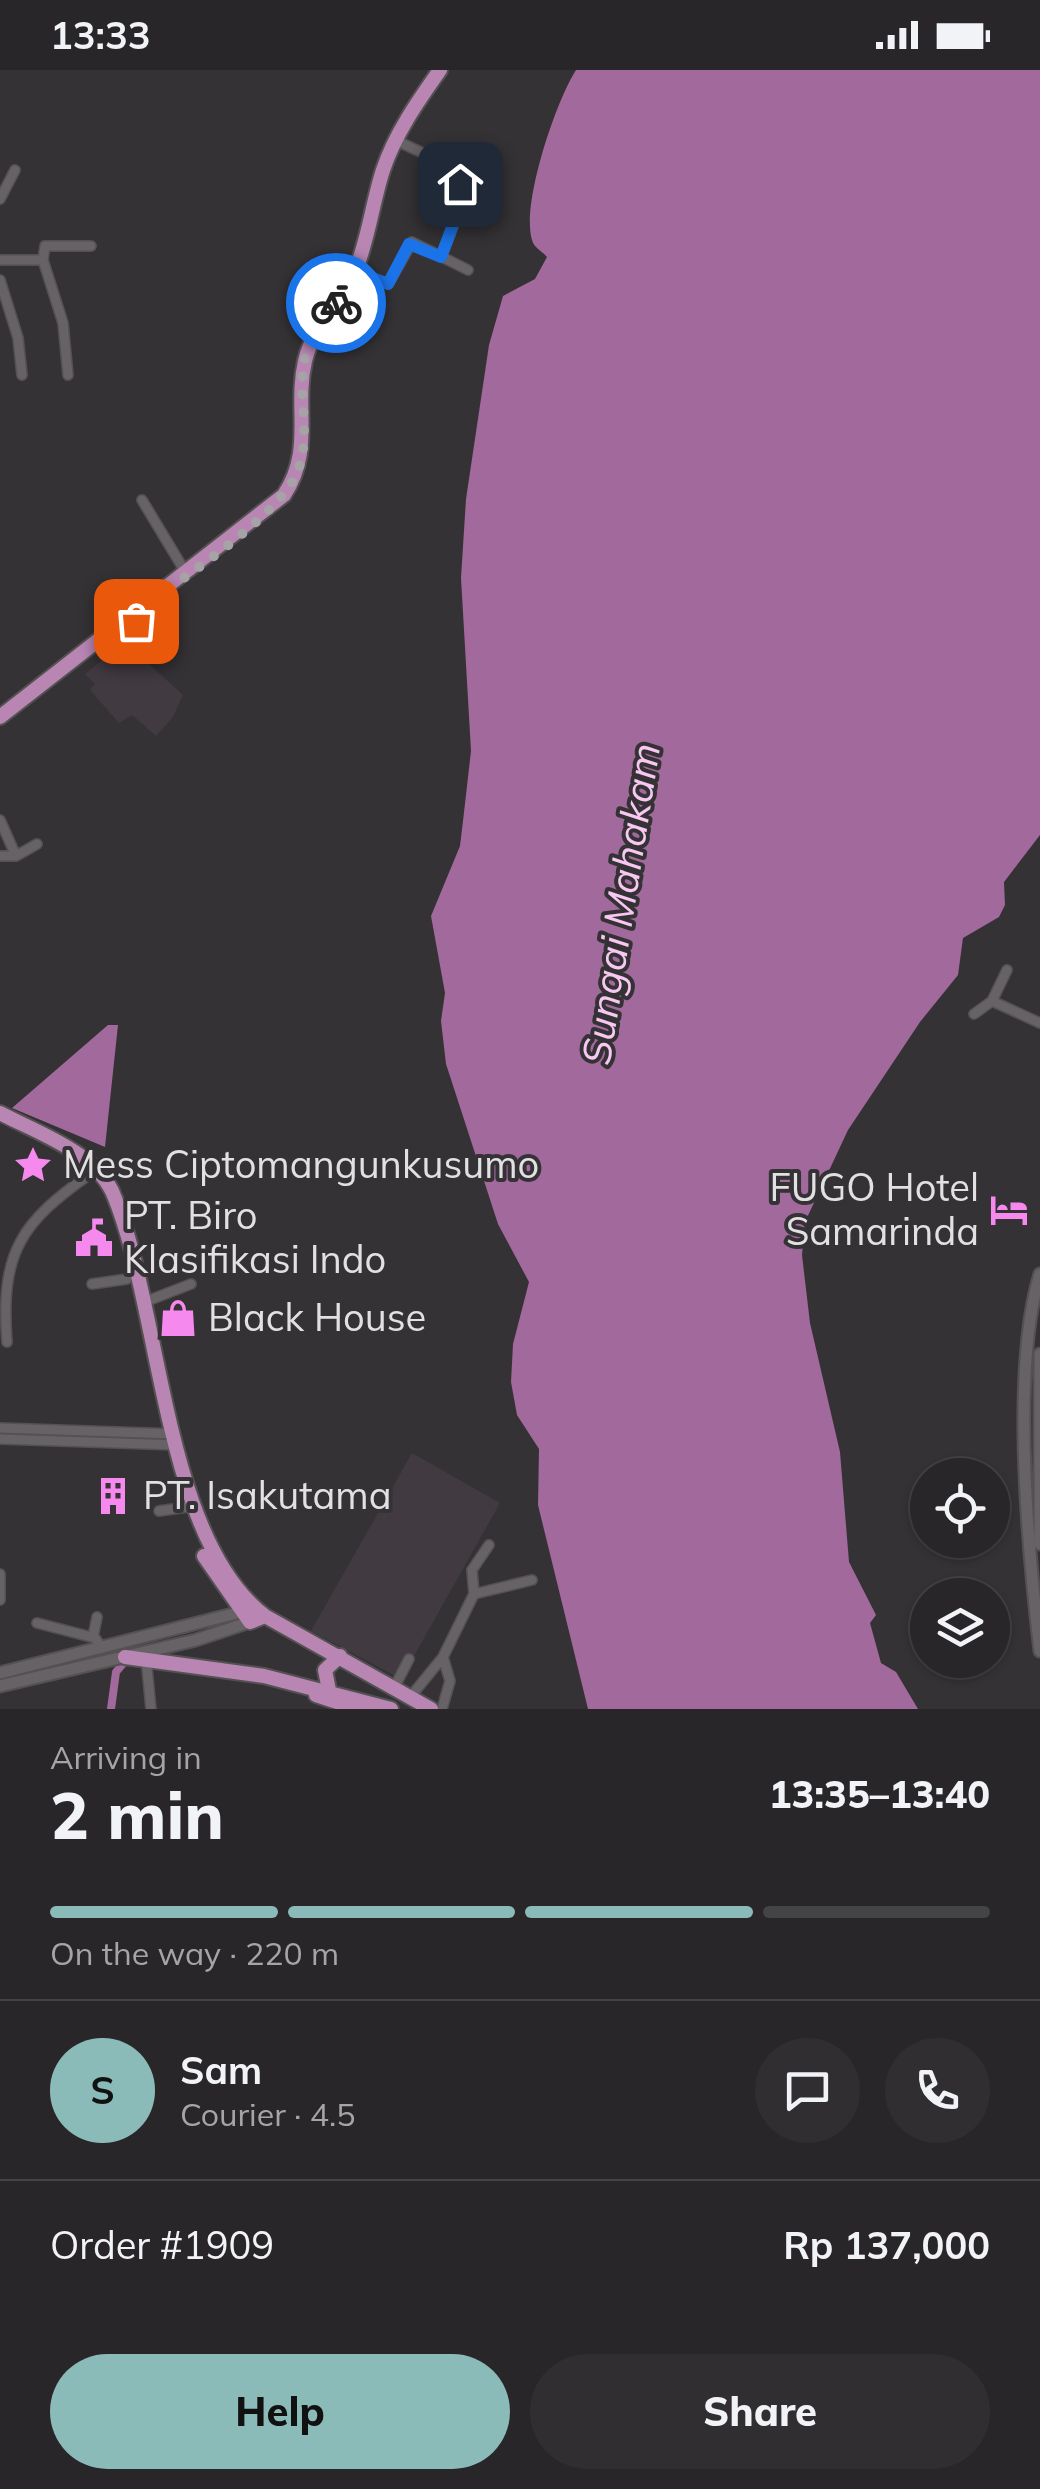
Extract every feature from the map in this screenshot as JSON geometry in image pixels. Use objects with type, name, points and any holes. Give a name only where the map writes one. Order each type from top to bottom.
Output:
[{"type":"highway","points":[[0,716],[261,527],[299,488],[312,447],[310,366],[328,316],[355,271],[383,170],[396,140],[440,70]]},
{"type":"highway","points":[[0,727],[270,508],[292,482],[304,446],[304,365],[319,324],[328,316]]},
{"type":"highway","points":[[0,1117],[90,1174],[110,1208],[173,1440],[206,1542],[247,1613]]},
{"type":"highway","points":[[0,1117],[75,1153],[101,1173],[118,1209],[187,1507],[202,1552],[247,1613],[265,1616],[431,1709]]},
{"type":"highway","points":[[328,1690],[326,1670],[340,1656]]},
{"type":"highway","points":[[125,1658],[146,1658],[300,1684],[328,1690],[349,1705]]},
{"type":"highway","points":[[349,1705],[349,1678],[365,1670]]},
{"type":"highway","points":[[300,1684],[349,1705],[391,1709]]},
{"type":"main road","points":[[1040,1274],[1030,1325],[1026,1400],[1033,1589],[1040,1651]]},
{"type":"main road","points":[[1040,1354],[1040,1544]]},
{"type":"main road","points":[[0,1686],[70,1662],[97,1643],[247,1613]]},
{"type":"main road","points":[[0,1673],[125,1658],[247,1613]]},
{"type":"street","points":[[396,140],[440,161],[460,180],[458,211],[441,257]]},
{"type":"street","points":[[0,199],[15,170]]},
{"type":"street","points":[[355,271],[388,284],[412,242],[468,270]]},
{"type":"street","points":[[68,375],[60,308],[44,260],[45,246],[90,246]]},
{"type":"street","points":[[0,260],[44,260]]},
{"type":"street","points":[[0,280],[18,338],[22,375]]},
{"type":"street","points":[[142,500],[186,573]]},
{"type":"street","points":[[0,820],[16,856]]},
{"type":"street","points":[[0,856],[16,856],[37,844]]},
{"type":"street","points":[[974,1014],[992,1001],[1007,970]]},
{"type":"street","points":[[992,1001],[1040,1024]]},
{"type":"street","points":[[7,1342],[2,1294],[20,1235],[38,1211],[90,1174]]},
{"type":"street","points":[[92,1284],[127,1279]]},
{"type":"street","points":[[141,1303],[190,1284]]},
{"type":"street","points":[[0,1428],[173,1440]]},
{"type":"street","points":[[0,1439],[173,1440]]},
{"type":"street","points":[[158,1511],[187,1507]]},
{"type":"street","points":[[411,1696],[443,1657],[474,1594],[472,1570],[490,1545]]},
{"type":"street","points":[[0,1600],[1,1579]]},
{"type":"street","points":[[474,1594],[532,1580]]},
{"type":"street","points":[[37,1623],[97,1643],[97,1617]]},
{"type":"street","points":[[442,1709],[450,1681],[443,1657]]},
{"type":"street","points":[[146,1658],[151,1709]]},
{"type":"street","points":[[395,1686],[409,1659]]},
{"type":"shaded area","points":[[125,642],[183,695],[173,717],[156,736],[132,715],[119,723],[90,690],[95,684],[85,674]]},
{"type":"shaded area","points":[[412,1453],[500,1503],[401,1679],[311,1631]]},
{"type":"water","name":"Sungai Mahakam","points":[[576,70],[1040,70],[1040,835],[1004,882],[1005,905],[999,917],[963,938],[958,975],[920,1022],[848,1130],[805,1222],[802,1255],[810,1323],[840,1452],[849,1562],[876,1615],[870,1623],[881,1663],[896,1672],[918,1709],[588,1709],[538,1505],[539,1449],[517,1415],[511,1382],[513,1344],[529,1282],[498,1224],[446,1064],[441,1021],[445,993],[431,916],[460,846],[471,751],[461,578],[466,499],[489,345],[503,296],[535,279],[547,257],[532,240],[531,203],[550,128]]},
{"type":"water","points":[[108,1025],[118,1025],[105,1147],[12,1108]]},
{"type":"waterway","points":[[111,1709],[116,1672],[127,1659]]},
{"type":"way so far","points":[[136,621],[132,615],[254,523],[284,495],[298,470],[304,446],[306,356],[319,324],[336,303]]},
{"type":"place","name":"Mess Ciptomangunkusumo","points":[[33,1165]]},
{"type":"place","name":"FUGO Hotel Samarinda","points":[[1009,1210]]},
{"type":"place","name":"PT. Biro Klasifikasi Indo","points":[[94,1238]]},
{"type":"place","name":"Black House","points":[[178,1318]]},
{"type":"place","name":"PT. Isakutama","points":[[113,1496]]},
{"type":"route","points":[[336,303],[355,271],[388,284],[409,244],[415,243],[441,257],[458,211],[460,184]]}]
